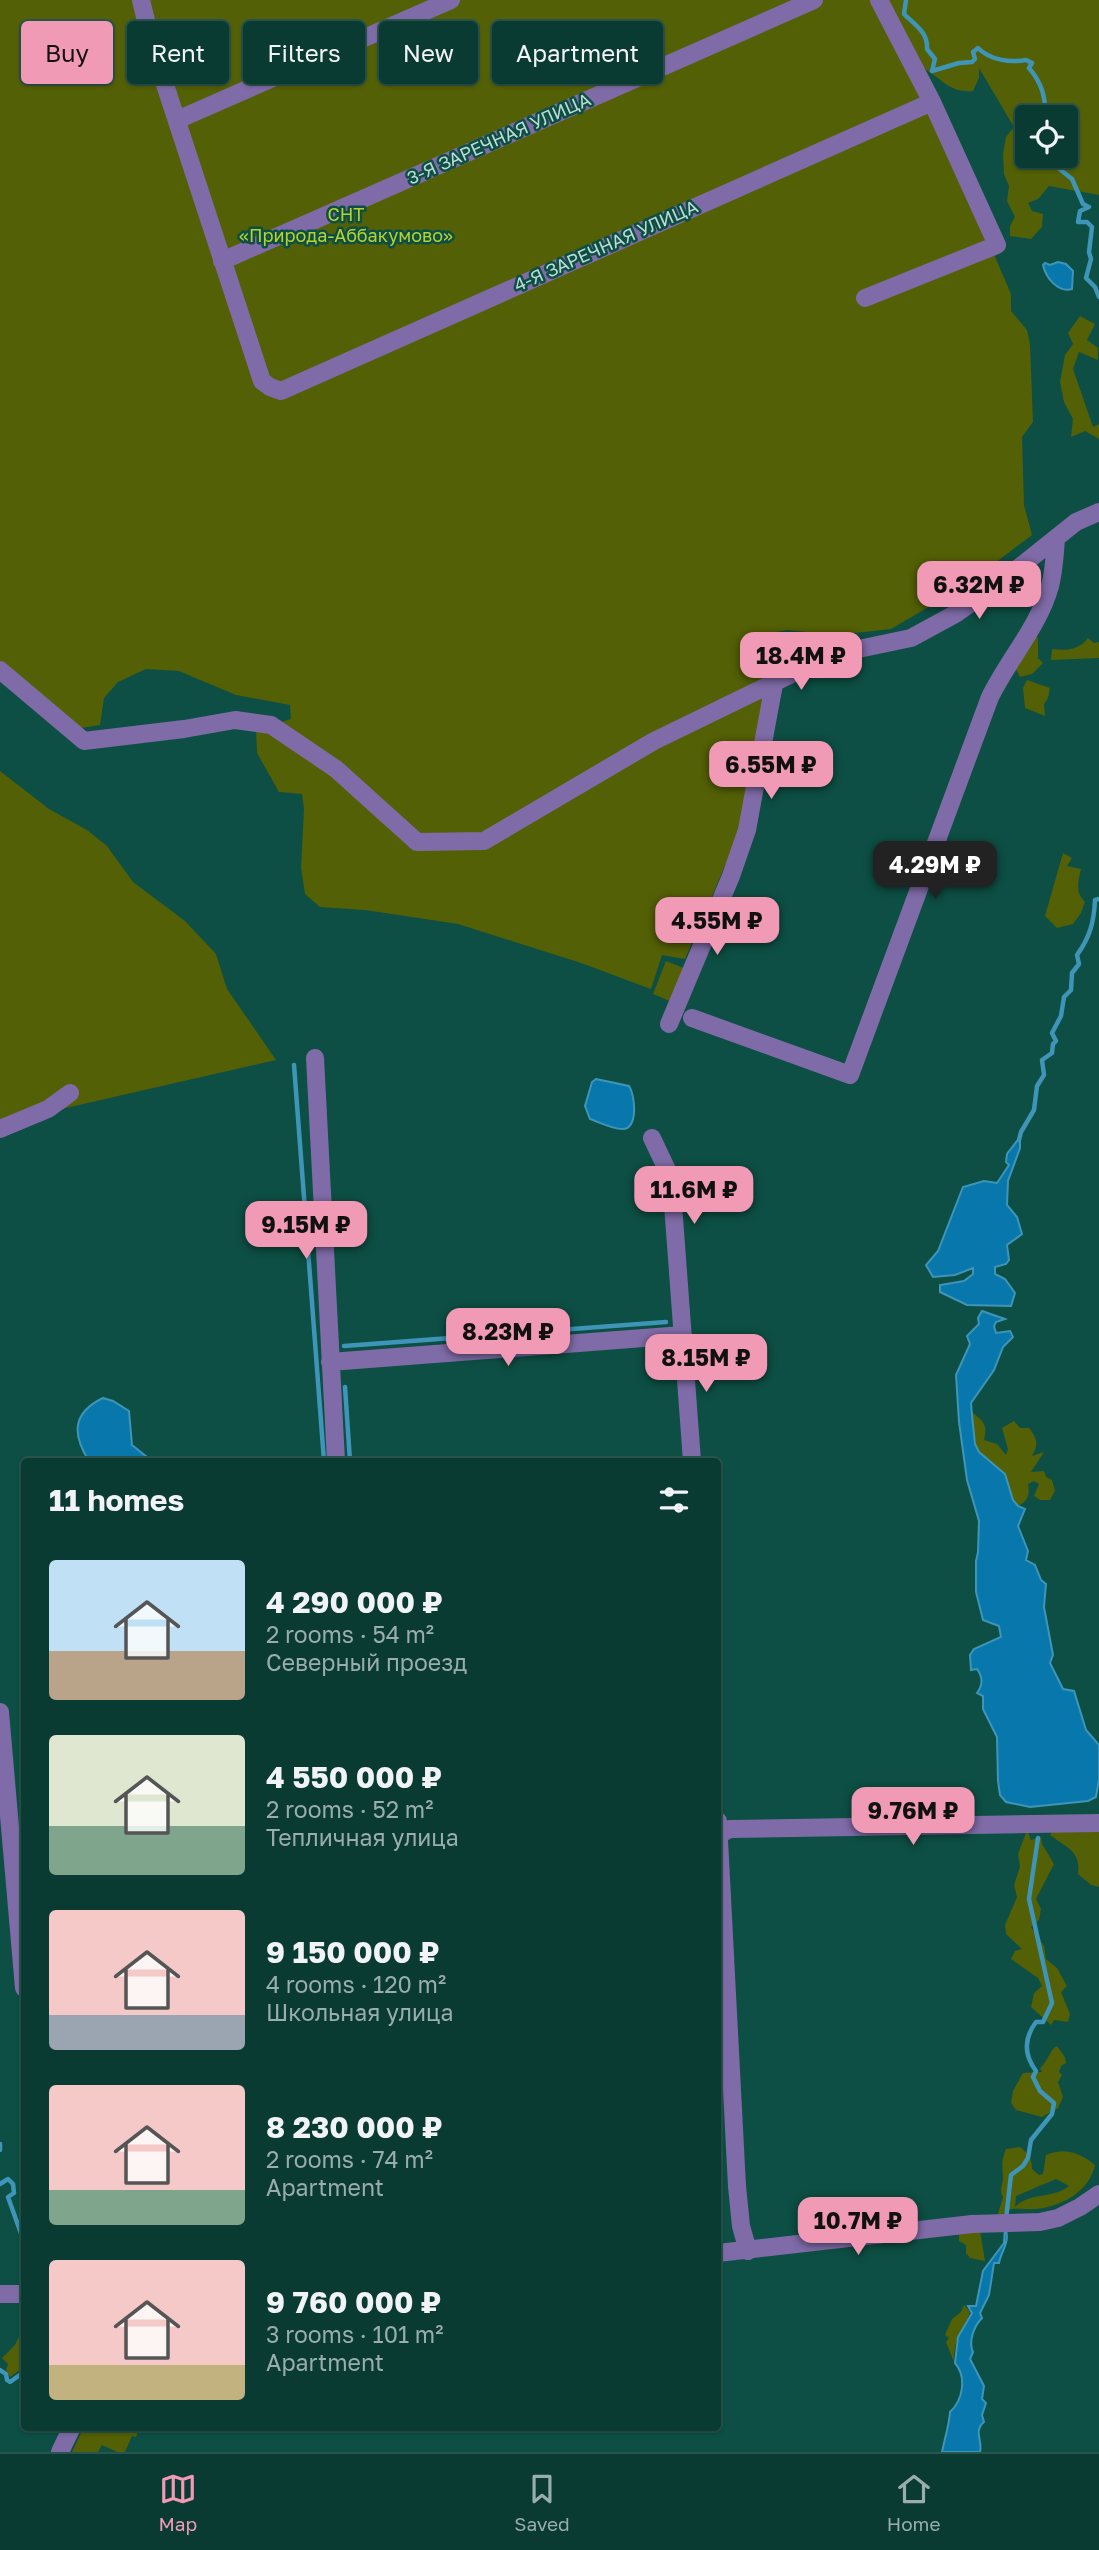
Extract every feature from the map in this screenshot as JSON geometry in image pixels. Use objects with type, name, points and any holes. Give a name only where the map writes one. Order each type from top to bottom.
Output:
[{"type":"street","points":[[141,0],[152,45],[222,261]]},
{"type":"street","points":[[177,120],[451,0]]},
{"type":"street","name":"3-Я ЗАРЕЧНАЯ УЛИЦА","points":[[222,261],[814,0]]},
{"type":"street","points":[[865,298],[997,245],[932,102],[879,0]]},
{"type":"street","name":"4-Я ЗАРЕЧНАЯ УЛИЦА","points":[[222,261],[262,380],[281,391],[932,102]]},
{"type":"street","points":[[0,670],[84,741],[235,720],[271,725],[336,769],[417,842],[484,841],[654,741],[804,668],[849,651],[911,638],[1001,582],[1076,522],[1099,512]]},
{"type":"street","points":[[692,1018],[850,1075],[990,697],[1049,589],[1056,538]]},
{"type":"street","points":[[669,1024],[731,876],[747,830],[774,684]]},
{"type":"street","points":[[315,1058],[336,1458]]},
{"type":"street","points":[[0,1129],[48,1109],[70,1093]]},
{"type":"street","points":[[652,1138],[669,1174],[692,1458]]},
{"type":"street","points":[[330,1362],[682,1335]]},
{"type":"street","points":[[0,1712],[1,1740],[19,1878],[21,1922]]},
{"type":"street","points":[[721,1830],[1099,1824]]},
{"type":"street","points":[[721,1886],[737,2186],[741,2226],[748,2251]]},
{"type":"street","points":[[721,2253],[996,2223],[1040,2222],[1058,2218],[1099,2194]]},
{"type":"street","points":[[0,2294],[21,2294]]},
{"type":"street","points":[[60,2452],[70,2431]]},
{"type":"green space","name":"СНТ «Природа-Аббакумово»","points":[[0,0],[1099,0],[1099,195],[1049,186],[1038,199],[1028,203],[1032,211],[1043,214],[1042,227],[1031,239],[1010,236],[1010,226],[1015,217],[1007,201],[1009,186],[1004,174],[1003,154],[1006,137],[1014,127],[979,68],[979,78],[973,91],[952,88],[925,69],[1006,247],[993,252],[1011,294],[1011,311],[1027,330],[1033,422],[1022,437],[1024,505],[1032,535],[995,563],[891,629],[837,635],[787,630],[760,635],[768,674],[739,833],[685,959],[662,955],[651,989],[581,963],[458,924],[365,910],[320,907],[305,894],[301,868],[304,809],[302,794],[279,792],[257,753],[256,730],[291,719],[290,705],[236,695],[179,671],[146,669],[118,682],[104,698],[100,725],[75,729],[0,661]]},
{"type":"green space","points":[[1080,316],[1095,324],[1087,340],[1098,348],[1098,360],[1079,352],[1073,369],[1093,427],[1099,424],[1099,439],[1085,431],[1071,437],[1073,419],[1064,402],[1060,382],[1065,355],[1073,344],[1068,333]]},
{"type":"green space","points":[[1032,632],[1038,638],[1038,658],[1043,663],[1032,674],[1020,677],[1016,669]]},
{"type":"green space","points":[[1088,638],[1094,643],[1099,642],[1099,658],[1051,660],[1052,649],[1072,649]]},
{"type":"green space","points":[[788,641],[799,662],[776,674],[765,653]]},
{"type":"green space","points":[[1027,680],[1050,688],[1044,704],[1045,716],[1025,708],[1023,688]]},
{"type":"green space","points":[[0,771],[49,809],[87,830],[107,846],[133,882],[185,921],[216,954],[227,989],[276,1060],[0,1123]]},
{"type":"green space","points":[[1063,853],[1072,858],[1067,866],[1081,869],[1078,883],[1085,902],[1073,924],[1057,928],[1045,916]]},
{"type":"green space","points":[[666,961],[686,969],[672,1002],[653,994]]},
{"type":"green space","points":[[972,1412],[984,1423],[984,1440],[997,1444],[1006,1455],[1008,1449],[1002,1428],[1014,1421],[1020,1428],[1029,1428],[1036,1441],[1032,1456],[1044,1452],[1031,1472],[1044,1471],[1046,1477],[1052,1480],[1055,1491],[1050,1500],[1040,1500],[1034,1496],[1039,1484],[1034,1481],[1028,1484],[1026,1500],[1018,1506],[1009,1491],[1005,1474],[983,1457],[975,1444]]},
{"type":"green space","points":[[1055,1828],[1099,1828],[1099,1887],[1091,1885],[1078,1874],[1075,1855],[1050,1835]]},
{"type":"green space","points":[[1027,1830],[1031,1840],[1041,1837],[1042,1844],[1054,1864],[1036,1899],[1041,1909],[1039,1920],[1031,1927],[1044,1946],[1046,1959],[1057,1968],[1067,1986],[1061,1992],[1070,2014],[1068,2022],[1054,2020],[1051,2025],[1031,2007],[1034,1993],[1042,1986],[1038,1978],[1011,1959],[1015,1951],[1022,1949],[1006,1934],[1005,1925],[1017,1897],[1014,1885],[1020,1867],[1018,1854]]},
{"type":"green space","points":[[1057,2046],[1066,2063],[1061,2066],[1059,2072],[1062,2075],[1058,2082],[1063,2097],[1058,2108],[1042,2117],[1016,2110],[1011,2103],[1013,2091],[1023,2073],[1042,2072],[1040,2068]]},
{"type":"green space","points":[[1020,2147],[1029,2156],[1032,2169],[1039,2175],[1043,2174],[1046,2155],[1053,2153],[1072,2152],[1095,2165],[1087,2183],[1064,2201],[1045,2208],[1012,2209],[997,2217],[1003,2197],[1002,2162],[1006,2149]],"holes":[[[1056,2179],[1069,2186],[1056,2193],[1027,2199],[1015,2207],[1016,2196]]]},
{"type":"green space","points":[[980,2231],[985,2261],[970,2258],[966,2253],[966,2245],[959,2241],[959,2235],[947,2234]]},
{"type":"green space","points":[[964,2305],[970,2312],[957,2341],[954,2362],[946,2342],[949,2338],[945,2335],[952,2319],[961,2312]]},
{"type":"green space","points":[[21,2332],[21,2369],[10,2377],[6,2370],[8,2364],[2,2358],[15,2345]]},
{"type":"green space","points":[[82,2431],[138,2431],[136,2437],[132,2436],[125,2452],[117,2452],[102,2445],[98,2452],[72,2452]]},
{"type":"water","points":[[1058,262],[1066,264],[1073,271],[1072,289],[1057,287],[1047,275],[1043,265]]},
{"type":"water","points":[[596,1079],[629,1086],[634,1111],[631,1124],[627,1128],[614,1128],[590,1119],[585,1106],[592,1082]]},
{"type":"water","points":[[1020,1137],[1020,1148],[1008,1181],[1007,1205],[1017,1217],[1022,1234],[1007,1245],[1009,1260],[1006,1264],[995,1267],[995,1274],[1005,1279],[1015,1293],[1011,1306],[967,1305],[940,1292],[940,1285],[964,1281],[973,1274],[973,1268],[955,1275],[933,1277],[926,1265],[938,1251],[963,1187],[984,1181],[997,1183],[1009,1165],[1006,1162],[1007,1154]]},
{"type":"water","points":[[982,1311],[1005,1319],[996,1322],[996,1333],[1010,1331],[1013,1337],[1003,1347],[994,1370],[971,1403],[975,1444],[979,1452],[1005,1474],[1013,1500],[1025,1509],[1018,1526],[1028,1551],[1026,1560],[1035,1565],[1041,1580],[1046,1584],[1044,1607],[1053,1655],[1050,1663],[1063,1689],[1074,1691],[1086,1730],[1099,1745],[1096,1797],[1088,1801],[1030,1807],[1006,1802],[1000,1795],[998,1781],[997,1737],[983,1709],[983,1696],[977,1693],[981,1684],[980,1675],[977,1669],[971,1670],[970,1655],[974,1649],[1001,1637],[999,1626],[983,1620],[976,1592],[979,1521],[967,1480],[956,1375],[970,1344],[967,1336],[979,1324],[978,1318]]},
{"type":"water","points":[[103,1398],[129,1411],[132,1445],[148,1458],[87,1458],[80,1442],[78,1425],[85,1410]]},
{"type":"water","points":[[1005,2227],[1005,2246],[999,2263],[994,2263],[989,2295],[972,2339],[973,2352],[970,2359],[984,2386],[982,2399],[986,2403],[982,2415],[984,2422],[979,2429],[980,2452],[942,2452],[950,2412],[958,2401],[962,2388],[961,2375],[955,2363],[958,2337],[972,2313],[968,2306],[976,2306],[983,2271],[1004,2243]]},
{"type":"waterway","points":[[906,0],[904,14],[923,33],[927,49],[935,59],[932,71],[972,62],[975,59],[973,52],[978,48],[1001,60],[1026,60],[1032,63],[1029,68],[1037,79],[1045,105]]},
{"type":"waterway","points":[[1058,168],[1072,179],[1083,204],[1089,207],[1080,211],[1078,222],[1087,222],[1092,227],[1089,252],[1091,259],[1086,278],[1095,287],[1099,297]]},
{"type":"waterway","points":[[1019,1140],[1034,1110],[1037,1086],[1044,1075],[1042,1060],[1052,1053],[1056,1041],[1052,1033],[1061,1016],[1064,997],[1071,990],[1072,973],[1079,964],[1077,955],[1090,929],[1095,900],[1099,899]]},
{"type":"waterway","points":[[294,1065],[324,1458]]},
{"type":"waterway","points":[[344,1346],[666,1322]]},
{"type":"waterway","points":[[345,1387],[350,1458]]},
{"type":"waterway","points":[[1006,2219],[1011,2175],[1023,2166],[1028,2158],[1031,2140],[1052,2114],[1054,2103],[1040,2091],[1033,2077],[1036,2071],[1029,2059],[1027,2046],[1032,2028],[1036,2022],[1043,2022],[1052,2003],[1029,1899],[1038,1838]]},
{"type":"waterway","points":[[0,2144],[0,2150]]},
{"type":"waterway","points":[[0,2184],[8,2179],[13,2184],[14,2193],[8,2197],[21,2234]]},
{"type":"waterway","points":[[0,2370],[10,2382],[21,2374]]}]
